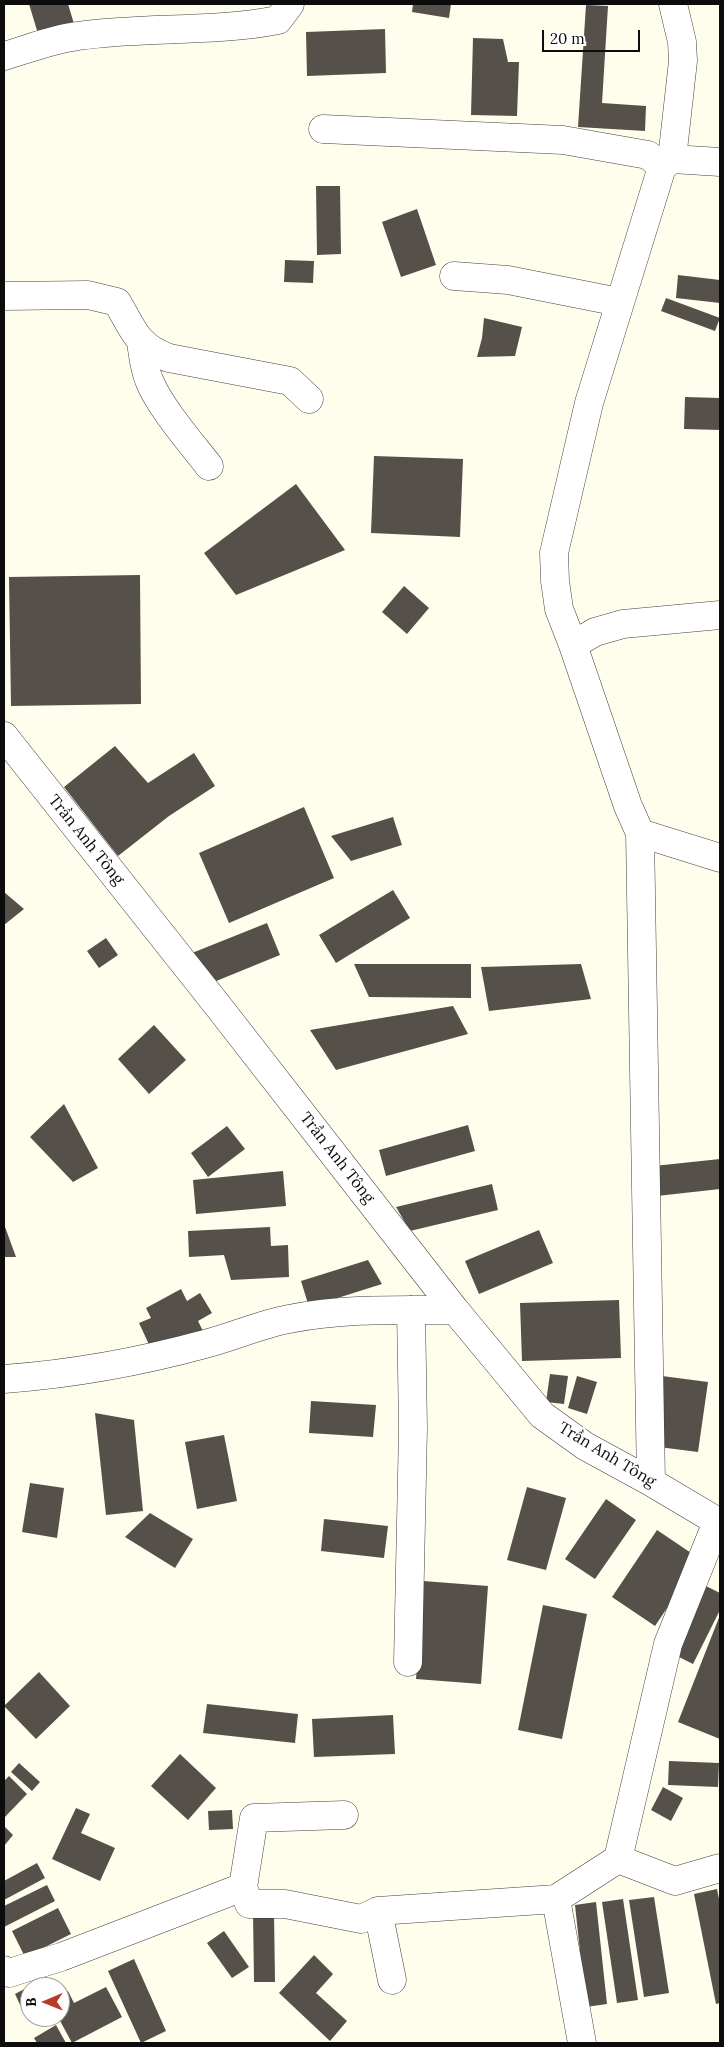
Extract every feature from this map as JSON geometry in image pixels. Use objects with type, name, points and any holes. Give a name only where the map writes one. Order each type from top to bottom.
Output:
[{"type":"street","points":[[4,56],[76,36],[116,32],[245,26],[278,20],[290,4]]},
{"type":"street","points":[[652,1482],[640,833],[628,806],[559,609],[554,553],[589,403],[620,302],[667,163],[682,61],[682,42],[673,4]]},
{"type":"street","points":[[323,129],[563,140],[648,155],[667,163],[720,162]]},
{"type":"street","points":[[454,276],[508,280],[620,302]]},
{"type":"street","points":[[4,296],[88,295],[118,302],[141,342],[152,352],[170,358],[290,381],[309,399]]},
{"type":"street","points":[[141,342],[144,365],[150,382],[160,400],[209,466]]},
{"type":"street","points":[[573,645],[595,632],[624,624],[720,615]]},
{"type":"street","name":"Trần Anh Tông","points":[[4,736],[455,1310],[542,1415],[585,1446],[652,1482],[718,1523]]},
{"type":"street","points":[[640,833],[720,858]]},
{"type":"street","points":[[408,1662],[413,1428],[411,1310]]},
{"type":"street","points":[[4,1379],[44,1376],[139,1361],[207,1344],[287,1319],[344,1311],[455,1310]]},
{"type":"street","points":[[344,1815],[254,1818],[243,1887],[249,1904],[285,1904],[361,1919],[378,1911],[556,1898],[618,1860],[668,1644],[718,1523]]},
{"type":"street","points":[[618,1860],[675,1881],[720,1868]]},
{"type":"street","points":[[4,1970],[9,1973],[61,1957],[243,1887]]},
{"type":"street","points":[[556,1898],[582,2043]]},
{"type":"street","points":[[378,1911],[392,1980]]},
{"type":"building","points":[[29,4],[68,4],[75,27],[39,37]]},
{"type":"building","points":[[413,4],[451,4],[449,18],[412,12]]},
{"type":"building","points":[[586,5],[608,6],[602,103],[646,106],[645,131],[578,127]]},
{"type":"building","points":[[385,29],[386,73],[307,76],[306,32]]},
{"type":"building","points":[[473,38],[503,39],[508,62],[519,62],[517,116],[471,115]]},
{"type":"building","points":[[316,186],[340,186],[341,254],[317,255]]},
{"type":"building","points":[[417,209],[436,265],[401,277],[382,222]]},
{"type":"building","points":[[285,260],[314,261],[313,283],[284,282]]},
{"type":"building","points":[[678,275],[720,280],[720,303],[676,298]]},
{"type":"building","points":[[666,298],[720,318],[715,331],[661,311]]},
{"type":"building","points":[[484,318],[522,327],[515,356],[477,357],[482,338]]},
{"type":"building","points":[[685,397],[720,398],[720,430],[684,429]]},
{"type":"building","points":[[374,456],[463,459],[460,537],[371,533]]},
{"type":"building","points":[[296,484],[345,550],[236,595],[204,553]]},
{"type":"building","points":[[140,575],[141,704],[11,706],[9,577]]},
{"type":"building","points":[[404,586],[429,608],[407,634],[382,612]]},
{"type":"building","points":[[115,746],[148,783],[194,753],[215,786],[169,816],[118,856],[64,787]]},
{"type":"building","points":[[304,807],[334,878],[229,923],[199,853]]},
{"type":"building","points":[[393,817],[402,845],[351,861],[331,836]]},
{"type":"building","points":[[393,890],[410,918],[336,963],[319,935]]},
{"type":"building","points":[[4,892],[24,909],[4,925]]},
{"type":"building","points":[[267,923],[280,955],[204,986],[182,957]]},
{"type":"building","points":[[106,938],[118,955],[99,968],[87,951]]},
{"type":"building","points":[[354,964],[471,964],[471,998],[369,997]]},
{"type":"building","points":[[581,964],[591,999],[489,1011],[481,967]]},
{"type":"building","points":[[453,1006],[468,1034],[336,1070],[310,1030]]},
{"type":"building","points":[[154,1025],[186,1060],[149,1094],[118,1059]]},
{"type":"building","points":[[64,1104],[98,1168],[73,1182],[30,1137]]},
{"type":"building","points":[[468,1125],[475,1151],[386,1176],[379,1150]]},
{"type":"building","points":[[227,1126],[245,1149],[208,1177],[191,1153]]},
{"type":"building","points":[[720,1159],[720,1189],[657,1196],[654,1166]]},
{"type":"building","points":[[283,1171],[286,1206],[196,1214],[193,1180]]},
{"type":"building","points":[[492,1184],[498,1210],[410,1231],[396,1207]]},
{"type":"building","points":[[4,1224],[16,1257],[4,1257]]},
{"type":"building","points":[[270,1227],[271,1246],[288,1245],[289,1277],[231,1280],[224,1255],[189,1257],[188,1231]]},
{"type":"building","points":[[539,1230],[553,1263],[479,1294],[465,1261]]},
{"type":"building","points":[[368,1260],[382,1284],[309,1307],[301,1281]]},
{"type":"building","points":[[181,1289],[187,1301],[200,1293],[212,1313],[198,1321],[203,1331],[152,1351],[139,1323],[151,1318],[146,1308]]},
{"type":"building","points":[[619,1300],[621,1358],[522,1361],[520,1303]]},
{"type":"building","points":[[550,1374],[568,1376],[564,1404],[546,1402]]},
{"type":"building","points":[[577,1376],[597,1382],[587,1414],[568,1408]]},
{"type":"building","points":[[662,1376],[708,1382],[698,1452],[651,1446]]},
{"type":"building","points":[[311,1401],[376,1405],[373,1437],[309,1433]]},
{"type":"building","points":[[95,1413],[134,1420],[143,1511],[106,1515]]},
{"type":"building","points":[[224,1435],[237,1501],[197,1509],[185,1442]]},
{"type":"building","points":[[30,1483],[64,1488],[57,1538],[22,1532]]},
{"type":"building","points":[[527,1487],[566,1498],[546,1570],[507,1560]]},
{"type":"building","points":[[606,1499],[636,1520],[595,1579],[565,1559]]},
{"type":"building","points":[[150,1513],[193,1539],[175,1568],[125,1537]]},
{"type":"building","points":[[324,1519],[388,1526],[384,1558],[321,1551]]},
{"type":"building","points":[[657,1530],[700,1559],[655,1626],[612,1597]]},
{"type":"building","points":[[423,1581],[488,1586],[481,1684],[416,1679]]},
{"type":"building","points":[[706,1586],[720,1593],[720,1610],[693,1664],[673,1654]]},
{"type":"building","points":[[543,1605],[587,1614],[562,1739],[518,1730]]},
{"type":"building","points":[[720,1615],[720,1739],[678,1722]]},
{"type":"building","points":[[39,1672],[70,1706],[36,1739],[4,1706]]},
{"type":"building","points":[[207,1704],[298,1714],[295,1743],[203,1733]]},
{"type":"building","points":[[393,1715],[395,1754],[314,1757],[312,1719]]},
{"type":"building","points":[[180,1754],[216,1788],[188,1820],[151,1786]]},
{"type":"building","points":[[669,1761],[719,1763],[718,1787],[668,1785]]},
{"type":"building","points":[[19,1763],[40,1782],[32,1791],[11,1772]]},
{"type":"building","points":[[9,1776],[27,1794],[4,1818],[4,1781]]},
{"type":"building","points":[[663,1787],[683,1798],[671,1821],[651,1810]]},
{"type":"building","points":[[76,1808],[90,1814],[81,1833],[115,1848],[100,1881],[52,1859]]},
{"type":"building","points":[[232,1810],[233,1829],[209,1830],[208,1811]]},
{"type":"building","points":[[4,1828],[13,1835],[4,1846]]},
{"type":"building","points":[[37,1863],[45,1878],[4,1900],[4,1881]]},
{"type":"building","points":[[47,1885],[55,1901],[4,1927],[4,1906]]},
{"type":"building","points":[[717,1889],[720,1904],[720,2003],[716,2004],[694,1894]]},
{"type":"building","points":[[654,1897],[669,1993],[644,1997],[629,1900]]},
{"type":"building","points":[[623,1899],[638,2000],[617,2003],[602,1902]]},
{"type":"building","points":[[596,1902],[607,2004],[586,2007],[575,1905]]},
{"type":"building","points":[[58,1908],[71,1934],[25,1957],[12,1931]]},
{"type":"building","points":[[253,1913],[274,1913],[275,1982],[254,1982]]},
{"type":"building","points":[[224,1931],[249,1967],[232,1978],[207,1943]]},
{"type":"building","points":[[314,1955],[333,1974],[316,1993],[347,2021],[330,2041],[279,1993]]},
{"type":"building","points":[[134,1959],[166,2031],[141,2043],[108,1971]]},
{"type":"building","points":[[106,1987],[122,2017],[72,2043],[63,2027],[70,2027],[70,1995],[74,2003]]},
{"type":"building","points":[[20,1991],[20,2005],[15,1994]]},
{"type":"building","points":[[53,2027],[57,2027],[66,2043],[37,2043],[34,2038]]}]
